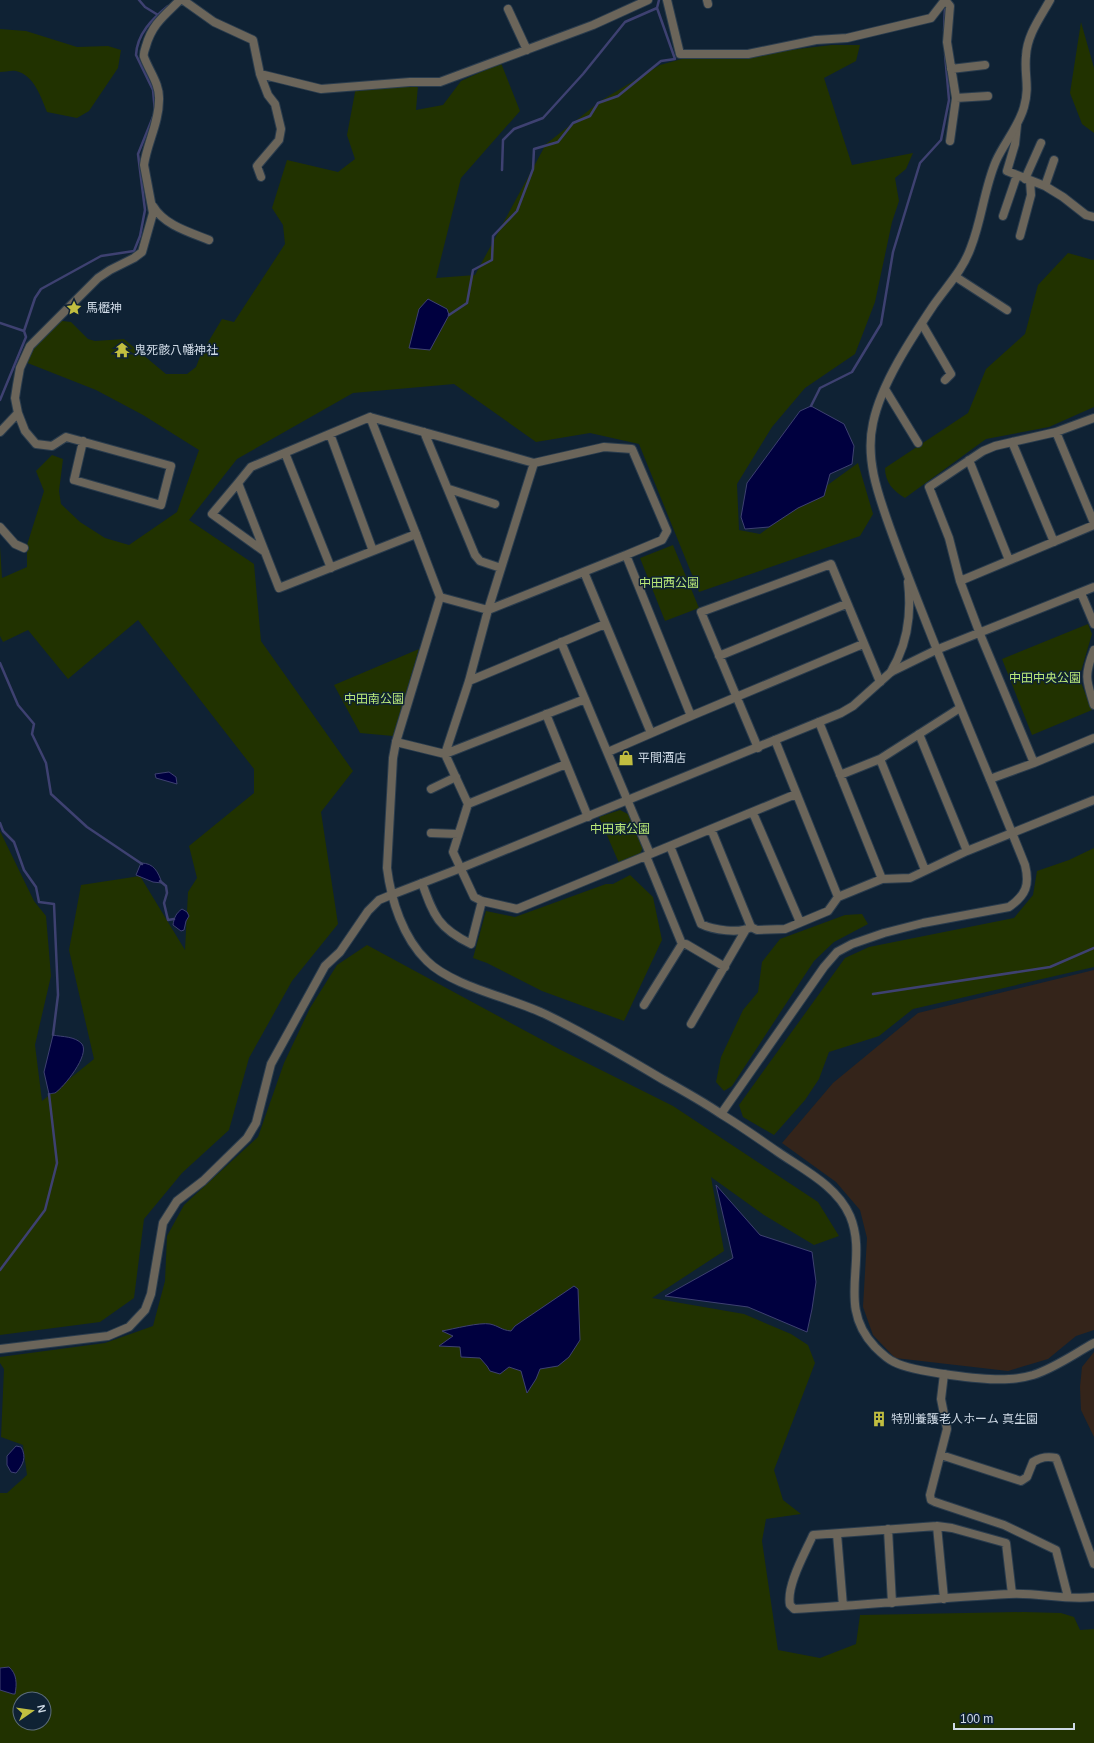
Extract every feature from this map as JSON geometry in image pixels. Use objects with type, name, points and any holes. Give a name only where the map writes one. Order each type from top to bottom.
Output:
[{"type":"street","points":[[83,441],[74,480],[161,505],[171,466],[83,441],[66,438],[52,446],[36,444],[25,431],[18,413],[15,398],[20,368],[30,346],[98,278],[142,252],[153,213],[144,165],[145,157],[158,116],[159,99],[158,89],[143,56],[150,33],[157,22],[180,0]]},
{"type":"street","points":[[184,0],[214,22],[253,40],[260,74],[268,95],[275,104],[281,129],[279,140],[257,166],[261,178]]},
{"type":"street","points":[[260,74],[321,90],[410,82],[440,82],[593,25],[648,0]]},
{"type":"street","points":[[667,0],[680,54],[748,54],[816,40],[847,38],[931,18],[945,0],[950,6],[947,42],[956,98],[950,142]]},
{"type":"street","points":[[722,1114],[824,966],[837,952],[852,944],[884,933],[923,923],[1008,907],[1015,903],[1027,887],[1028,877],[1025,865],[936,650],[908,577],[880,498],[872,469],[870,453],[873,423],[885,388],[922,324],[963,266],[972,245],[985,191],[996,161],[1024,110],[1028,87],[1025,65],[1026,53],[1032,32],[1050,0]]},
{"type":"street","points":[[508,9],[527,50]]},
{"type":"street","points":[[951,69],[985,65]]},
{"type":"street","points":[[956,98],[988,96]]},
{"type":"street","points":[[1017,122],[1015,144],[1007,171],[1016,176],[1045,186],[1063,197],[1086,215],[1094,217]]},
{"type":"street","points":[[1020,236],[1031,195],[1027,180],[1041,143]]},
{"type":"street","points":[[1045,186],[1054,160]]},
{"type":"street","points":[[1003,216],[1016,176]]},
{"type":"street","points":[[152,205],[158,215],[173,225],[209,240]]},
{"type":"street","points":[[956,277],[1007,310]]},
{"type":"street","points":[[922,324],[951,374],[945,380]]},
{"type":"street","points":[[885,388],[918,443]]},
{"type":"street","points":[[0,432],[18,413]]},
{"type":"street","points":[[370,417],[440,597],[396,742],[392,772],[387,868],[392,895],[411,941],[427,961],[443,973],[546,1014],[630,1060],[722,1114],[823,1183],[840,1200],[850,1217],[856,1248],[854,1308],[859,1326],[868,1340],[894,1363],[944,1374],[1009,1379],[1030,1376],[1050,1368],[1094,1343]]},
{"type":"street","points":[[265,552],[212,514],[251,467],[370,417],[534,463],[604,447],[632,449],[667,531],[662,540],[488,610],[440,597]]},
{"type":"street","points":[[1034,763],[980,634],[960,581],[949,538],[929,487],[983,451],[995,446],[1056,432],[1094,418]]},
{"type":"street","points":[[424,432],[449,489],[475,555],[480,561],[502,568]]},
{"type":"street","points":[[960,581],[1094,524],[1056,432]]},
{"type":"street","points":[[330,434],[373,551]]},
{"type":"street","points":[[1012,442],[1054,542]]},
{"type":"street","points":[[285,453],[331,568]]},
{"type":"street","points":[[969,460],[1009,560]]},
{"type":"street","points":[[534,463],[488,610],[469,681],[445,754],[468,804],[453,852],[474,897],[482,902],[517,909],[754,813],[796,794]]},
{"type":"street","points":[[238,483],[279,588],[416,534]]},
{"type":"street","points":[[449,489],[496,504]]},
{"type":"street","points":[[0,527],[15,544],[24,548]]},
{"type":"street","points":[[626,555],[691,716]]},
{"type":"street","points":[[758,748],[701,612],[831,564],[846,604],[880,682]]},
{"type":"street","points":[[584,572],[651,733]]},
{"type":"street","points":[[891,672],[900,653],[909,624],[910,594],[908,577]]},
{"type":"street","points":[[0,1349],[108,1336],[129,1327],[145,1310],[152,1294],[163,1223],[169,1212],[177,1201],[203,1181],[247,1138],[256,1123],[271,1064],[325,966],[340,952],[368,911],[379,900],[588,817],[819,722],[854,706],[891,672],[936,650],[980,634],[1094,587]]},
{"type":"street","points":[[1081,593],[1094,624]]},
{"type":"street","points":[[720,656],[846,604]]},
{"type":"street","points":[[469,681],[605,624]]},
{"type":"street","points":[[561,642],[628,800],[682,944]]},
{"type":"street","points":[[608,752],[863,644]]},
{"type":"street","points":[[1094,650],[1088,666],[1086,681],[1094,705]]},
{"type":"street","points":[[396,742],[445,754],[585,699]]},
{"type":"street","points":[[840,775],[880,759],[960,708]]},
{"type":"street","points":[[546,714],[588,817]]},
{"type":"street","points":[[819,722],[882,879]]},
{"type":"street","points":[[919,734],[967,851]]},
{"type":"street","points":[[990,779],[1034,763],[1094,738]]},
{"type":"street","points":[[775,740],[838,897]]},
{"type":"street","points":[[880,759],[925,870]]},
{"type":"street","points":[[468,804],[566,764]]},
{"type":"street","points":[[430,789],[456,777]]},
{"type":"street","points":[[670,846],[702,924],[710,928],[757,930],[785,929],[828,911],[838,897],[882,879],[910,878],[967,851],[1094,800]]},
{"type":"street","points":[[754,813],[800,922]]},
{"type":"street","points":[[711,830],[748,929]]},
{"type":"street","points":[[431,832],[458,834]]},
{"type":"street","points":[[422,883],[432,910],[443,926],[454,936],[471,944],[482,902]]},
{"type":"street","points":[[691,1024],[748,929]]},
{"type":"street","points":[[682,944],[686,944],[725,967]]},
{"type":"street","points":[[644,1005],[682,944]]},
{"type":"street","points":[[944,1374],[941,1399],[948,1429],[930,1495],[932,1500],[1004,1525],[1056,1550],[1068,1597]]},
{"type":"street","points":[[941,1455],[1021,1481],[1027,1477],[1033,1462],[1039,1458],[1049,1456],[1056,1458],[1094,1564]]},
{"type":"street","points":[[1012,1594],[1006,1543],[952,1528],[937,1526],[813,1535],[791,1587],[788,1599],[790,1605],[794,1609],[1012,1594],[1079,1599],[1094,1597]]},
{"type":"street","points":[[937,1526],[944,1599]]},
{"type":"street","points":[[888,1529],[892,1603]]},
{"type":"street","points":[[837,1534],[844,1606]]},
{"type":"shaded area","points":[[428,299],[447,309],[449,315],[430,350],[409,348],[419,309]]},
{"type":"shaded area","points":[[811,406],[844,424],[854,446],[852,464],[830,474],[824,496],[798,508],[769,527],[745,529],[741,517],[747,483],[800,411]]},
{"type":"shaded area","points":[[169,772],[176,777],[177,784],[156,778],[155,774]]},
{"type":"shaded area","points":[[141,863],[152,866],[159,875],[162,883],[153,882],[136,875]]},
{"type":"shaded area","points":[[182,909],[187,912],[189,916],[184,930],[181,931],[173,925],[178,912]]},
{"type":"shaded area","points":[[1094,970],[1094,1330],[1076,1336],[1048,1359],[1008,1371],[895,1358],[873,1335],[863,1307],[867,1238],[860,1210],[836,1182],[782,1143],[833,1083],[918,1013]]},
{"type":"shaded area","points":[[53,1035],[68,1037],[79,1041],[84,1049],[79,1063],[70,1078],[59,1090],[55,1093],[49,1094],[44,1072]]},
{"type":"shaded area","points":[[716,1185],[760,1235],[812,1252],[816,1282],[807,1332],[748,1307],[665,1296],[733,1258]]},
{"type":"shaded area","points":[[574,1286],[578,1289],[580,1340],[569,1357],[558,1366],[540,1369],[536,1379],[527,1393],[521,1371],[509,1367],[500,1374],[490,1371],[480,1358],[461,1357],[460,1347],[439,1346],[453,1336],[442,1331],[473,1325],[490,1324],[511,1331],[515,1326]]},
{"type":"shaded area","points":[[1094,1352],[1094,1437],[1081,1410],[1080,1387],[1082,1367]]},
{"type":"shaded area","points":[[16,1446],[21,1447],[24,1458],[21,1467],[16,1473],[11,1472],[7,1465],[7,1456]]},
{"type":"shaded area","points":[[9,1667],[14,1673],[16,1687],[15,1691],[12,1691],[12,1694],[0,1690],[0,1668]]},
{"type":"green space","points":[[1081,22],[1094,68],[1094,133],[1082,124],[1070,93]]},
{"type":"green space","points":[[0,29],[26,31],[77,47],[108,46],[121,50],[118,68],[89,111],[77,118],[47,112],[36,87],[28,77],[16,71],[0,72]]},
{"type":"green space","points":[[832,45],[860,45],[856,61],[824,78],[852,165],[913,153],[906,169],[895,178],[899,201],[892,222],[875,302],[855,354],[805,388],[772,427],[737,484],[739,530],[760,534],[858,463],[873,514],[860,536],[699,592],[639,444],[590,433],[536,442],[454,384],[353,393],[237,459],[189,520],[254,564],[261,641],[353,771],[321,812],[338,924],[292,981],[249,1058],[229,1130],[182,1173],[144,1219],[134,1298],[100,1322],[0,1335],[0,831],[34,901],[46,916],[51,976],[35,1045],[42,1101],[94,1059],[69,950],[81,885],[140,876],[185,950],[188,892],[197,878],[189,846],[254,793],[254,769],[138,620],[68,679],[28,630],[3,642],[0,636],[0,546],[2,578],[27,567],[27,545],[44,491],[36,471],[52,455],[63,459],[59,491],[61,504],[80,522],[105,538],[129,545],[177,512],[199,450],[143,415],[96,390],[25,362],[35,345],[55,320],[71,322],[88,339],[95,341],[124,339],[166,374],[187,374],[196,367],[201,354],[222,319],[234,322],[285,244],[283,225],[272,208],[287,160],[338,172],[355,159],[347,135],[356,87],[418,85],[416,110],[443,105],[461,81],[501,63],[520,111],[461,178],[436,278],[475,275],[546,144],[602,100],[660,65],[689,57],[739,56]]},
{"type":"green space","points":[[1068,253],[1094,259],[1094,407],[1049,427],[986,439],[905,498],[890,486],[886,478],[885,468],[968,413],[986,369],[1025,334],[1038,285]]},
{"type":"green space","name":"中田西公園","points":[[673,545],[699,608],[665,621],[640,558]]},
{"type":"green space","name":"中田中央公園","points":[[1088,624],[1092,634],[1079,678],[1092,710],[1032,735],[1002,659]]},
{"type":"green space","name":"中田南公園","points":[[419,649],[393,736],[360,733],[334,685]]},
{"type":"green space","name":"中田東公園","points":[[620,810],[630,815],[643,847],[640,854],[619,863],[599,817]]},
{"type":"green space","points":[[1094,848],[1094,967],[913,1009],[879,1036],[829,1052],[819,1079],[805,1100],[774,1135],[743,1117],[739,1105],[845,958],[869,947],[1014,918],[1033,895],[1037,871],[1069,860]]},
{"type":"green space","points":[[630,875],[653,897],[662,940],[624,1021],[542,991],[487,963],[473,958],[486,911],[515,917],[606,884],[613,884]]},
{"type":"green space","points":[[862,914],[868,924],[834,942],[814,961],[732,1086],[724,1091],[716,1082],[721,1057],[743,1010],[758,992],[762,962],[780,939],[845,915]]},
{"type":"green space","points":[[367,945],[559,1049],[673,1106],[818,1202],[839,1236],[814,1245],[764,1215],[711,1177],[724,1251],[652,1298],[744,1314],[791,1334],[808,1345],[815,1363],[774,1470],[783,1500],[801,1514],[766,1519],[762,1541],[778,1650],[820,1658],[856,1644],[860,1615],[1023,1612],[1061,1613],[1074,1617],[1080,1630],[1094,1629],[1094,1743],[0,1743],[0,1493],[7,1493],[27,1475],[23,1445],[1,1437],[4,1369],[0,1363],[0,1357],[105,1343],[153,1326],[165,1281],[167,1236],[184,1205],[258,1137],[284,1063],[310,1008],[337,965]]},
{"type":"waterway","points":[[139,0],[145,7],[158,15]]},
{"type":"waterway","points":[[502,170],[503,140],[514,129],[543,118],[583,74],[625,22],[657,8],[659,0]]},
{"type":"waterway","points":[[940,0],[945,7],[944,31]]},
{"type":"waterway","points":[[0,400],[26,337],[24,331],[35,298],[41,289],[101,256],[134,251],[140,236],[145,210],[138,154],[155,112],[153,90],[136,55],[137,47],[146,28],[156,16],[168,6]]},
{"type":"waterway","points":[[449,315],[467,303],[473,270],[492,260],[493,236],[517,211],[533,169],[534,149],[558,142],[573,123],[590,116],[598,103],[618,96],[661,61],[675,59],[657,8]]},
{"type":"waterway","points":[[811,406],[820,388],[852,372],[881,324],[893,252],[920,163],[941,140],[949,100],[945,54]]},
{"type":"waterway","points":[[0,323],[24,331]]},
{"type":"waterway","points":[[0,663],[18,705],[34,724],[32,734],[46,763],[51,794],[87,827],[142,864]]},
{"type":"waterway","points":[[0,823],[3,831],[14,842],[24,870],[36,887],[39,902],[54,904],[58,995],[53,1035]]},
{"type":"waterway","points":[[160,881],[166,886],[167,893],[164,903],[168,920],[174,919]]},
{"type":"waterway","points":[[873,994],[1050,967],[1094,948]]},
{"type":"waterway","points":[[0,1270],[45,1210],[57,1163],[49,1094]]},
{"type":"place","name":"馬櫪神","points":[[74,308]]},
{"type":"place","name":"鬼死骸八幡神社","points":[[122,350]]},
{"type":"place","name":"平間酒店","points":[[626,758]]},
{"type":"place","name":"特別養護老人ホーム 真生園","points":[[879,1419]]}]
